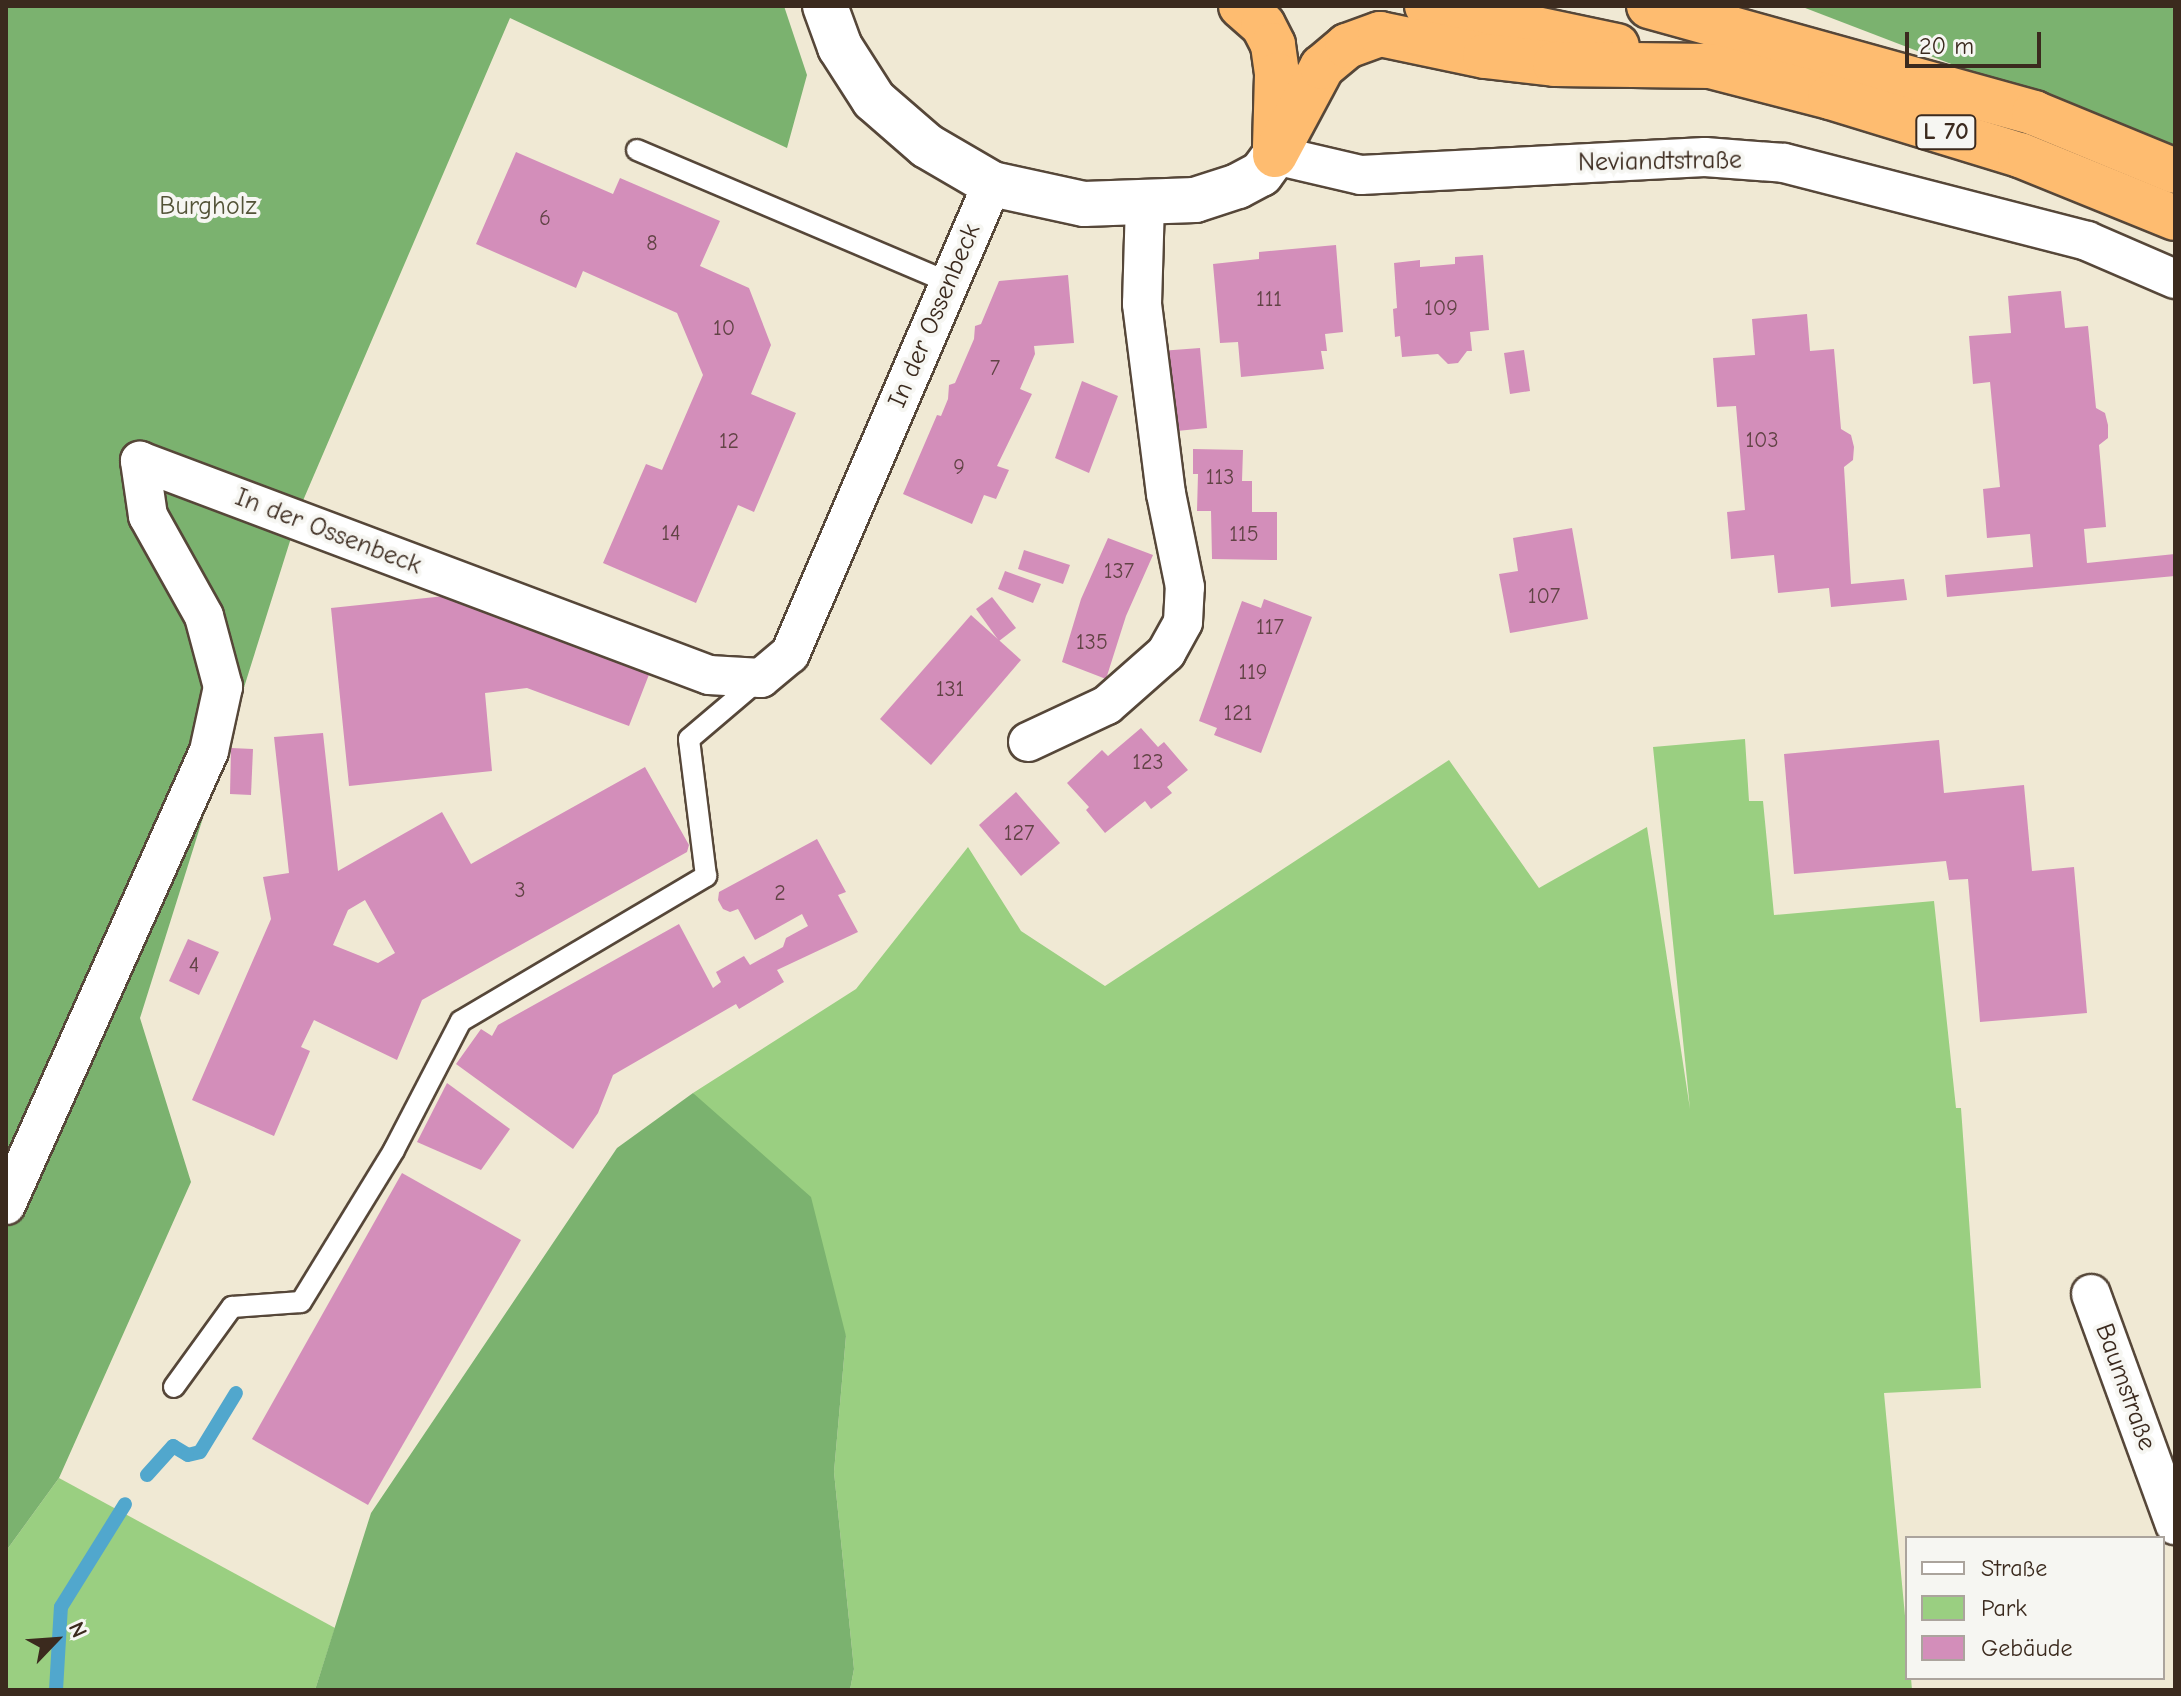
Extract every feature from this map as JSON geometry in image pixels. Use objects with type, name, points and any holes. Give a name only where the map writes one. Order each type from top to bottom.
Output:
[{"type":"highway","points":[[1241,6],[1263,25],[1273,45],[1277,75],[1275,155]]},
{"type":"highway","name":"L 70","points":[[1427,6],[1710,66],[1830,97],[2020,155],[2175,218]]},
{"type":"highway","name":"L 70","points":[[1649,6],[2034,113],[2175,171]]},
{"type":"highway","points":[[1275,155],[1322,67],[1347,46],[1380,34],[1485,56],[1555,64],[1710,66]]},
{"type":"street","points":[[825,6],[840,47],[874,100],[927,146],[992,184],[1084,204],[1195,200],[1238,186],[1261,174],[1275,155]]},
{"type":"street","name":"Neviandtstraße","points":[[1275,155],[1361,175],[1705,157],[1784,163],[2087,241],[2175,279]]},
{"type":"street","name":"In der Ossenbeck","points":[[6,1205],[209,751],[223,687],[204,616],[148,516],[140,461],[709,675],[761,678],[790,654],[992,184]]},
{"type":"street","points":[[1028,742],[1107,705],[1166,653],[1183,622],[1185,587],[1166,494],[1142,304],[1145,204]]},
{"type":"street","name":"Baumstraße","points":[[2091,1294],[2175,1525]]},
{"type":"lane","points":[[637,150],[948,282]]},
{"type":"lane","points":[[174,1387],[232,1307],[301,1302],[394,1150],[461,1021],[706,876],[689,739],[761,678]]},
{"type":"green space","name":"Burgholz","points":[[6,6],[784,6],[807,75],[787,148],[510,18],[302,503],[140,1018],[191,1182],[59,1478],[6,1551]]},
{"type":"green space","points":[[1800,6],[2167,6],[2175,9],[2175,150]]},
{"type":"green space","points":[[1745,739],[1749,801],[1763,801],[1774,915],[1934,901],[1956,1108],[1961,1108],[1981,1388],[1884,1393],[1905,1616],[1905,1680],[1911,1680],[1912,1690],[850,1690],[854,1669],[834,1472],[846,1336],[693,1093],[856,989],[968,847],[1021,931],[1105,986],[1449,760],[1539,888],[1647,827],[1690,1109],[1653,747]]},
{"type":"green space","points":[[693,1093],[811,1197],[846,1336],[834,1472],[854,1669],[850,1690],[315,1690],[371,1513],[617,1148]]},
{"type":"green space","points":[[59,1478],[335,1628],[315,1690],[6,1690],[6,1551]]},
{"type":"building","points":[[516,152],[613,194],[620,178],[720,221],[700,266],[749,288],[771,345],[751,394],[796,413],[754,512],[738,505],[696,603],[603,563],[646,464],[662,470],[703,375],[677,313],[583,271],[576,288],[476,244]]},
{"type":"building","points":[[1336,245],[1343,332],[1325,334],[1327,351],[1321,351],[1324,369],[1241,377],[1238,342],[1220,343],[1213,264],[1259,259],[1259,252]]},
{"type":"building","points":[[1483,255],[1489,330],[1470,332],[1472,351],[1467,351],[1458,363],[1448,364],[1438,354],[1402,357],[1400,336],[1395,337],[1394,263],[1420,260],[1420,267],[1455,264],[1455,257]]},
{"type":"building","points":[[1068,275],[1074,343],[1034,346],[1035,354],[1020,389],[1032,394],[997,466],[1009,470],[996,499],[984,495],[972,524],[903,494],[937,415],[941,416],[948,399],[949,385],[955,383],[974,339],[975,326],[981,324],[999,281]]},
{"type":"building","points":[[2061,291],[2065,328],[2088,326],[2096,408],[2105,413],[2108,425],[2108,438],[2099,445],[2106,527],[2084,529],[2087,563],[2175,554],[2175,576],[1947,597],[1945,575],[2033,567],[2030,534],[1987,538],[1983,489],[2000,487],[1990,382],[1973,384],[1969,336],[2011,333],[2008,296]]},
{"type":"building","points":[[1807,314],[1810,351],[1834,349],[1841,429],[1851,435],[1854,447],[1853,460],[1844,467],[1851,584],[1904,579],[1907,600],[1831,607],[1829,588],[1778,593],[1774,555],[1731,559],[1727,512],[1745,510],[1736,406],[1717,407],[1713,358],[1755,355],[1752,319]]},
{"type":"building","points":[[1200,348],[1207,428],[1167,432],[1160,351]]},
{"type":"building","points":[[1524,350],[1530,391],[1510,394],[1504,353]]},
{"type":"building","points":[[1082,381],[1118,396],[1089,473],[1055,458]]},
{"type":"building","points":[[1193,449],[1243,450],[1242,481],[1252,481],[1252,512],[1277,512],[1277,560],[1212,559],[1211,511],[1197,511],[1198,474],[1193,474]]},
{"type":"building","points":[[1572,528],[1588,619],[1510,633],[1499,574],[1518,571],[1513,538]]},
{"type":"building","points":[[1108,538],[1153,555],[1126,616],[1106,679],[1062,662],[1081,599]]},
{"type":"building","points":[[1024,550],[1070,565],[1063,584],[1018,569]]},
{"type":"building","points":[[1005,571],[1041,584],[1033,603],[998,589]]},
{"type":"building","points":[[445,596],[650,672],[629,726],[527,688],[485,693],[492,771],[349,786],[331,608]]},
{"type":"building","points":[[992,597],[1016,628],[999,641],[976,609]]},
{"type":"building","points":[[1264,599],[1312,617],[1261,753],[1214,735],[1217,728],[1199,721],[1242,601],[1261,608]]},
{"type":"building","points":[[971,615],[1021,660],[931,765],[880,719]]},
{"type":"building","points":[[1141,728],[1158,747],[1164,742],[1188,770],[1167,787],[1172,793],[1151,809],[1145,801],[1105,833],[1086,810],[1089,807],[1067,783],[1102,750],[1108,756]]},
{"type":"building","points":[[323,733],[338,871],[442,812],[471,864],[645,767],[689,845],[687,852],[422,1000],[397,1060],[314,1020],[301,1047],[310,1051],[274,1136],[192,1100],[271,919],[263,877],[289,873],[274,737]],"holes":[[[365,900],[395,953],[378,963],[333,945],[348,910]]]},
{"type":"building","points":[[1939,740],[1944,793],[2024,785],[2032,871],[2074,867],[2087,1013],[1980,1022],[1968,879],[1949,880],[1946,861],[1794,874],[1784,754]]},
{"type":"building","points":[[231,748],[253,749],[251,795],[230,794]]},
{"type":"building","points":[[1016,792],[1060,843],[1021,876],[979,825]]},
{"type":"building","points":[[817,839],[846,892],[838,895],[858,932],[777,970],[784,982],[739,1009],[736,1004],[613,1075],[598,1113],[573,1149],[456,1064],[481,1029],[492,1036],[498,1025],[679,924],[713,988],[721,982],[716,972],[744,956],[750,965],[783,947],[786,938],[808,926],[802,914],[755,940],[738,909],[730,912],[723,909],[718,900],[719,892]]},
{"type":"building","points":[[188,939],[219,952],[199,995],[169,981]]},
{"type":"building","points":[[447,1083],[510,1129],[481,1170],[417,1142]]},
{"type":"building","points":[[402,1173],[521,1240],[368,1505],[252,1439]]},
{"type":"waterway","points":[[147,1475],[173,1446],[188,1455],[200,1452],[236,1393]]},
{"type":"waterway","points":[[56,1690],[61,1607],[125,1504]]}]
